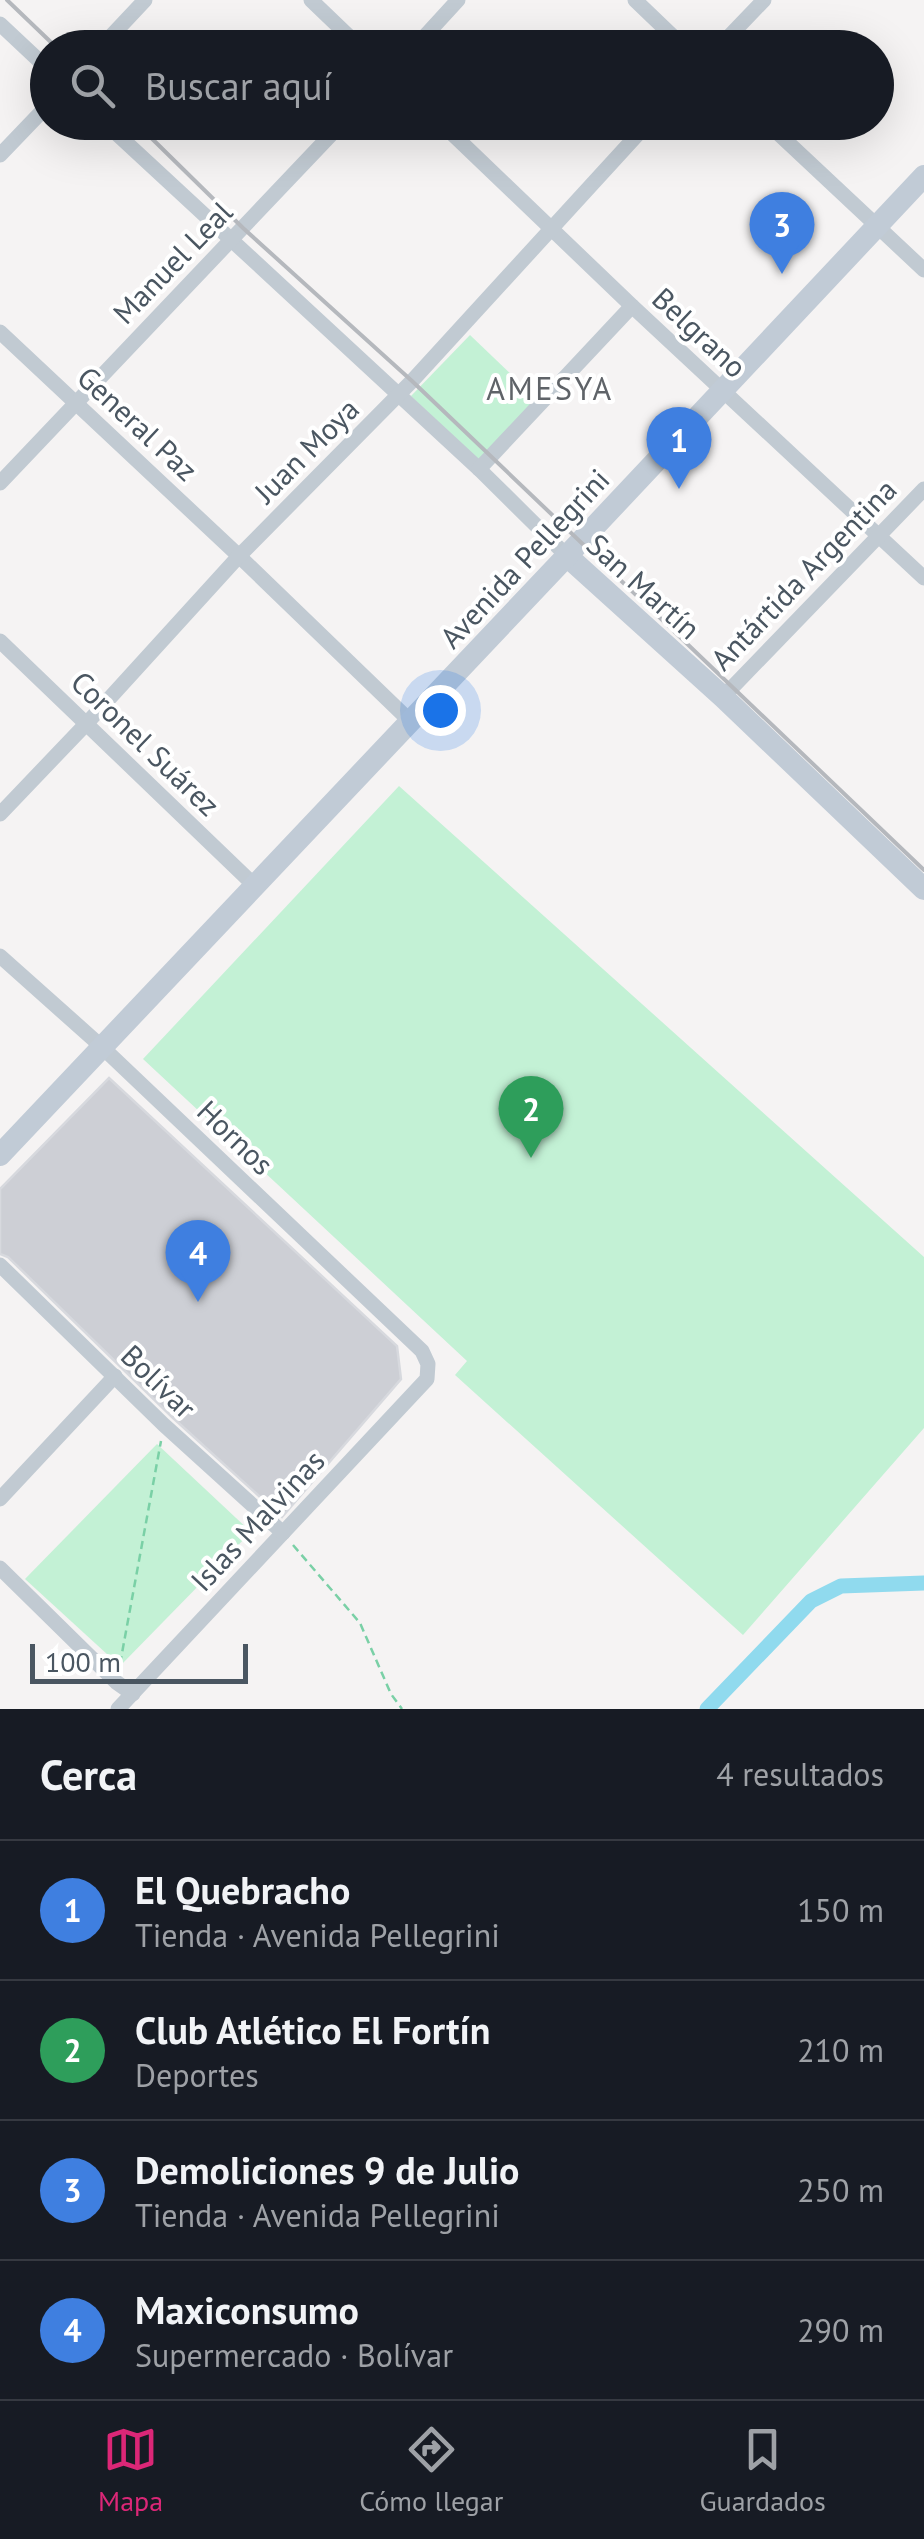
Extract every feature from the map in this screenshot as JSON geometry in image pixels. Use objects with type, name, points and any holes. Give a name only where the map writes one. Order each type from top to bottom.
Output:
[{"type":"main road","name":"Avenida Pellegrini","points":[[0,1155],[924,176]]},
{"type":"main road","name":"San Martín","points":[[567,556],[924,890]]},
{"type":"street","points":[[117,30],[145,0]]},
{"type":"street","points":[[311,0],[342,30]]},
{"type":"street","points":[[430,30],[458,0]]},
{"type":"street","points":[[636,0],[667,30]]},
{"type":"street","points":[[735,30],[764,0]]},
{"type":"street","points":[[0,24],[30,52]]},
{"type":"street","points":[[0,154],[30,123]]},
{"type":"street","name":"San Martín","points":[[123,140],[479,469],[567,556]]},
{"type":"street","name":"Manuel Leal","points":[[0,483],[326,140]]},
{"type":"street","name":"Belgrano","points":[[459,140],[924,578]]},
{"type":"street","name":"Juan Moya","points":[[0,814],[240,556],[398,396],[632,140]]},
{"type":"street","points":[[785,140],[924,270]]},
{"type":"street","points":[[479,469],[632,306]]},
{"type":"street","name":"General Paz","points":[[0,332],[411,722]]},
{"type":"street","name":"Antártida Argentina","points":[[722,698],[924,489]]},
{"type":"street","name":"Coronel Suárez","points":[[0,642],[254,884]]},
{"type":"street","name":"Hornos","points":[[0,956],[422,1352],[428,1364]]},
{"type":"street","name":"Bolívar","points":[[0,1266],[164,1425],[283,1532]]},
{"type":"street","name":"Islas Malvinas","points":[[118,1709],[427,1379],[428,1364]]},
{"type":"street","points":[[0,1499],[115,1376]]},
{"type":"street","points":[[0,1568],[133,1694]]},
{"type":"path","points":[[116,1682],[164,1425]]},
{"type":"path","points":[[283,1532],[360,1623],[390,1694],[402,1709]]},
{"type":"green space","points":[[470,335],[538,400],[478,461],[411,396]]},
{"type":"green space","points":[[399,786],[924,1257],[924,1428],[743,1635],[455,1375],[467,1361],[143,1059]]},
{"type":"green space","points":[[157,1444],[251,1532],[120,1666],[25,1579]]},
{"type":"building","points":[[109,1078],[397,1346],[401,1379],[282,1517],[172,1417],[8,1257],[0,1254],[0,1189]]},
{"type":"waterway","points":[[707,1709],[811,1601],[841,1586],[924,1583]]},
{"type":"railway","points":[[7,0],[38,30]]},
{"type":"railway","points":[[153,140],[924,870]]},
{"type":"place","name":"Demoliciones 9 de Julio","points":[[782,274]]},
{"type":"place","name":"El Quebracho","points":[[679,489]]},
{"type":"place","name":"Club Atlético El Fortín","points":[[531,1158]]},
{"type":"place","name":"Maxiconsumo","points":[[198,1302]]},
{"type":"district","name":"AMESYA","points":[[550,388]]}]
